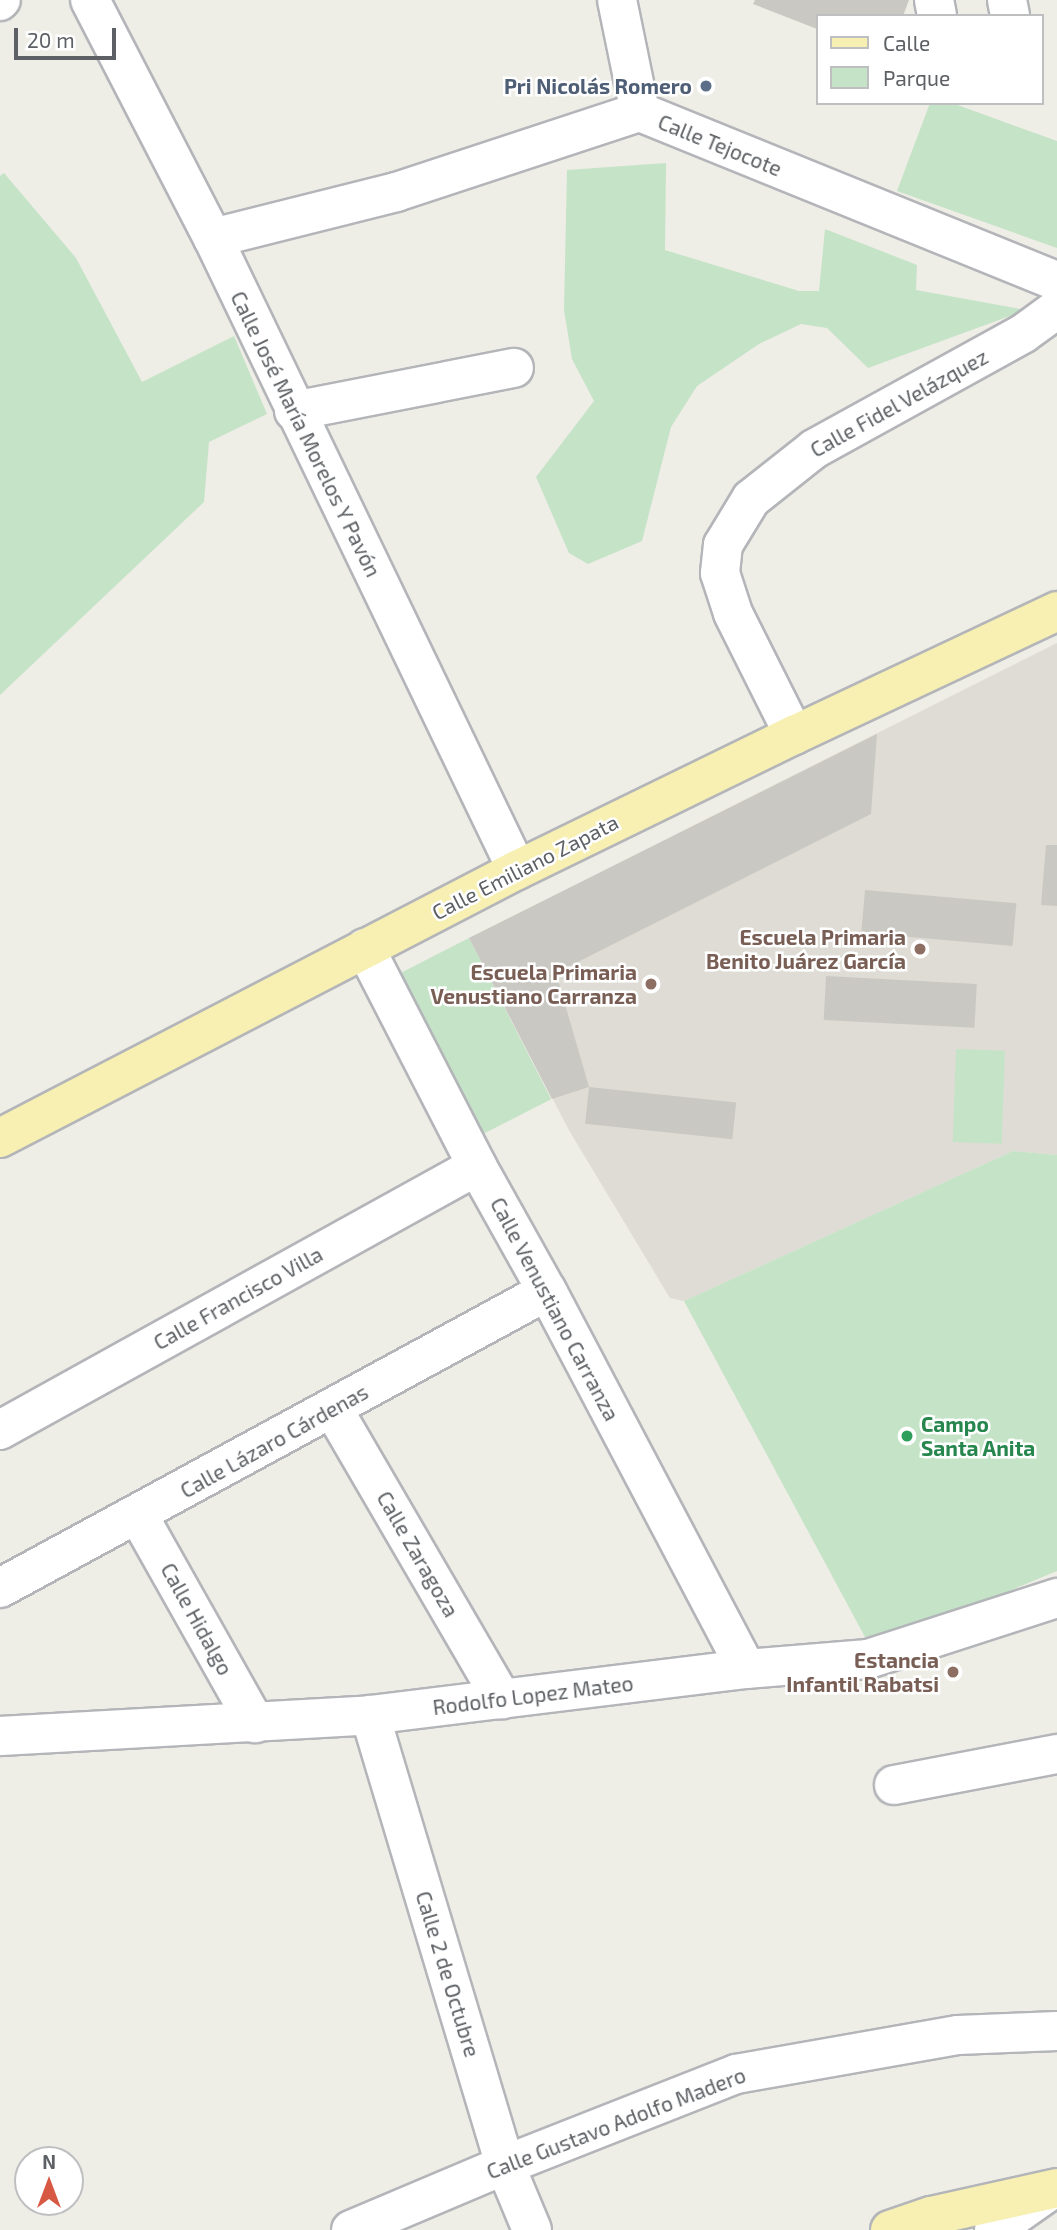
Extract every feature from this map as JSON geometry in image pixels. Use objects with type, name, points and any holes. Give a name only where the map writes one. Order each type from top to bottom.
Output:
[{"type":"main road","name":"Calle Emiliano Zapata","points":[[0,1138],[517,870],[1057,611]]},
{"type":"main road","points":[[890,2230],[932,2216],[1054,2189]]},
{"type":"street","name":"Calle José María Morelos Y Pavón","points":[[90,0],[213,239],[517,870]]},
{"type":"street","points":[[617,0],[640,113]]},
{"type":"street","name":"Calle Tejocote","points":[[213,239],[396,192],[640,113],[1057,281]]},
{"type":"street","name":"Calle Fidel Velázquez","points":[[794,735],[733,613],[720,573],[723,545],[751,499],[814,449],[1024,333],[1057,309]]},
{"type":"street","points":[[294,411],[514,368]]},
{"type":"street","name":"Calle Venustiano Carranza","points":[[365,948],[477,1166],[547,1291],[746,1669]]},
{"type":"street","name":"Calle Francisco Villa","points":[[0,1430],[477,1166]]},
{"type":"street","name":"Calle Lázaro Cárdenas","points":[[0,1588],[547,1291]]},
{"type":"street","name":"Calle Zaragoza","points":[[333,1409],[502,1699]]},
{"type":"street","name":"Calle Hidalgo","points":[[138,1515],[255,1723]]},
{"type":"street","name":"Rodolfo Lopez Mateo","points":[[0,1737],[370,1715],[746,1669],[867,1659],[1057,1598]]},
{"type":"street","name":"Calle 2 de Octubre","points":[[370,1715],[505,2165],[532,2230]]},
{"type":"street","points":[[894,1785],[1057,1754]]},
{"type":"street","name":"Calle Gustavo Adolfo Madero","points":[[351,2230],[505,2165],[736,2074],[958,2035],[1057,2031]]},
{"type":"street","points":[[994,2230],[1054,2189]]},
{"type":"shaded area","points":[[1057,643],[1057,1155],[1013,1151],[684,1301],[670,1298],[570,1132],[469,938]]},
{"type":"green space","points":[[929,105],[958,105],[1057,141],[1057,248],[897,191]]},
{"type":"green space","points":[[666,163],[665,250],[799,291],[819,291],[825,229],[917,265],[916,290],[1026,310],[868,368],[827,328],[801,324],[759,344],[697,386],[671,427],[642,541],[588,564],[569,553],[536,477],[594,401],[572,359],[564,310],[567,170]]},
{"type":"green space","points":[[4,173],[76,258],[142,382],[234,336],[267,414],[209,442],[204,502],[0,695],[0,176]]},
{"type":"green space","points":[[469,938],[551,1099],[482,1135],[400,973]]},
{"type":"green space","points":[[956,1049],[1005,1051],[1002,1144],[953,1142]]},
{"type":"green space","name":"Campo Santa Anita","points":[[1013,1151],[1057,1155],[1057,1571],[908,1633],[865,1637],[684,1301]]},
{"type":"building","points":[[755,0],[909,0],[904,14],[816,14],[816,29],[753,4]]},
{"type":"building","points":[[877,734],[871,814],[556,973],[589,1087],[552,1099],[469,938]]},
{"type":"building","points":[[1046,845],[1057,845],[1057,906],[1041,905]]},
{"type":"building","points":[[865,890],[1016,903],[1013,946],[861,933]]},
{"type":"building","points":[[826,976],[977,984],[974,1028],[824,1020]]},
{"type":"building","points":[[589,1087],[736,1102],[732,1139],[585,1124]]},
{"type":"place","name":"Pri Nicolás Romero","points":[[706,86]]},
{"type":"place","name":"Escuela Primaria Benito Juárez García","points":[[920,949]]},
{"type":"place","name":"Escuela Primaria Venustiano Carranza","points":[[651,984]]},
{"type":"place","name":"Campo Santa Anita","points":[[907,1436]]},
{"type":"place","name":"Estancia Infantil Rabatsi","points":[[953,1672]]}]
